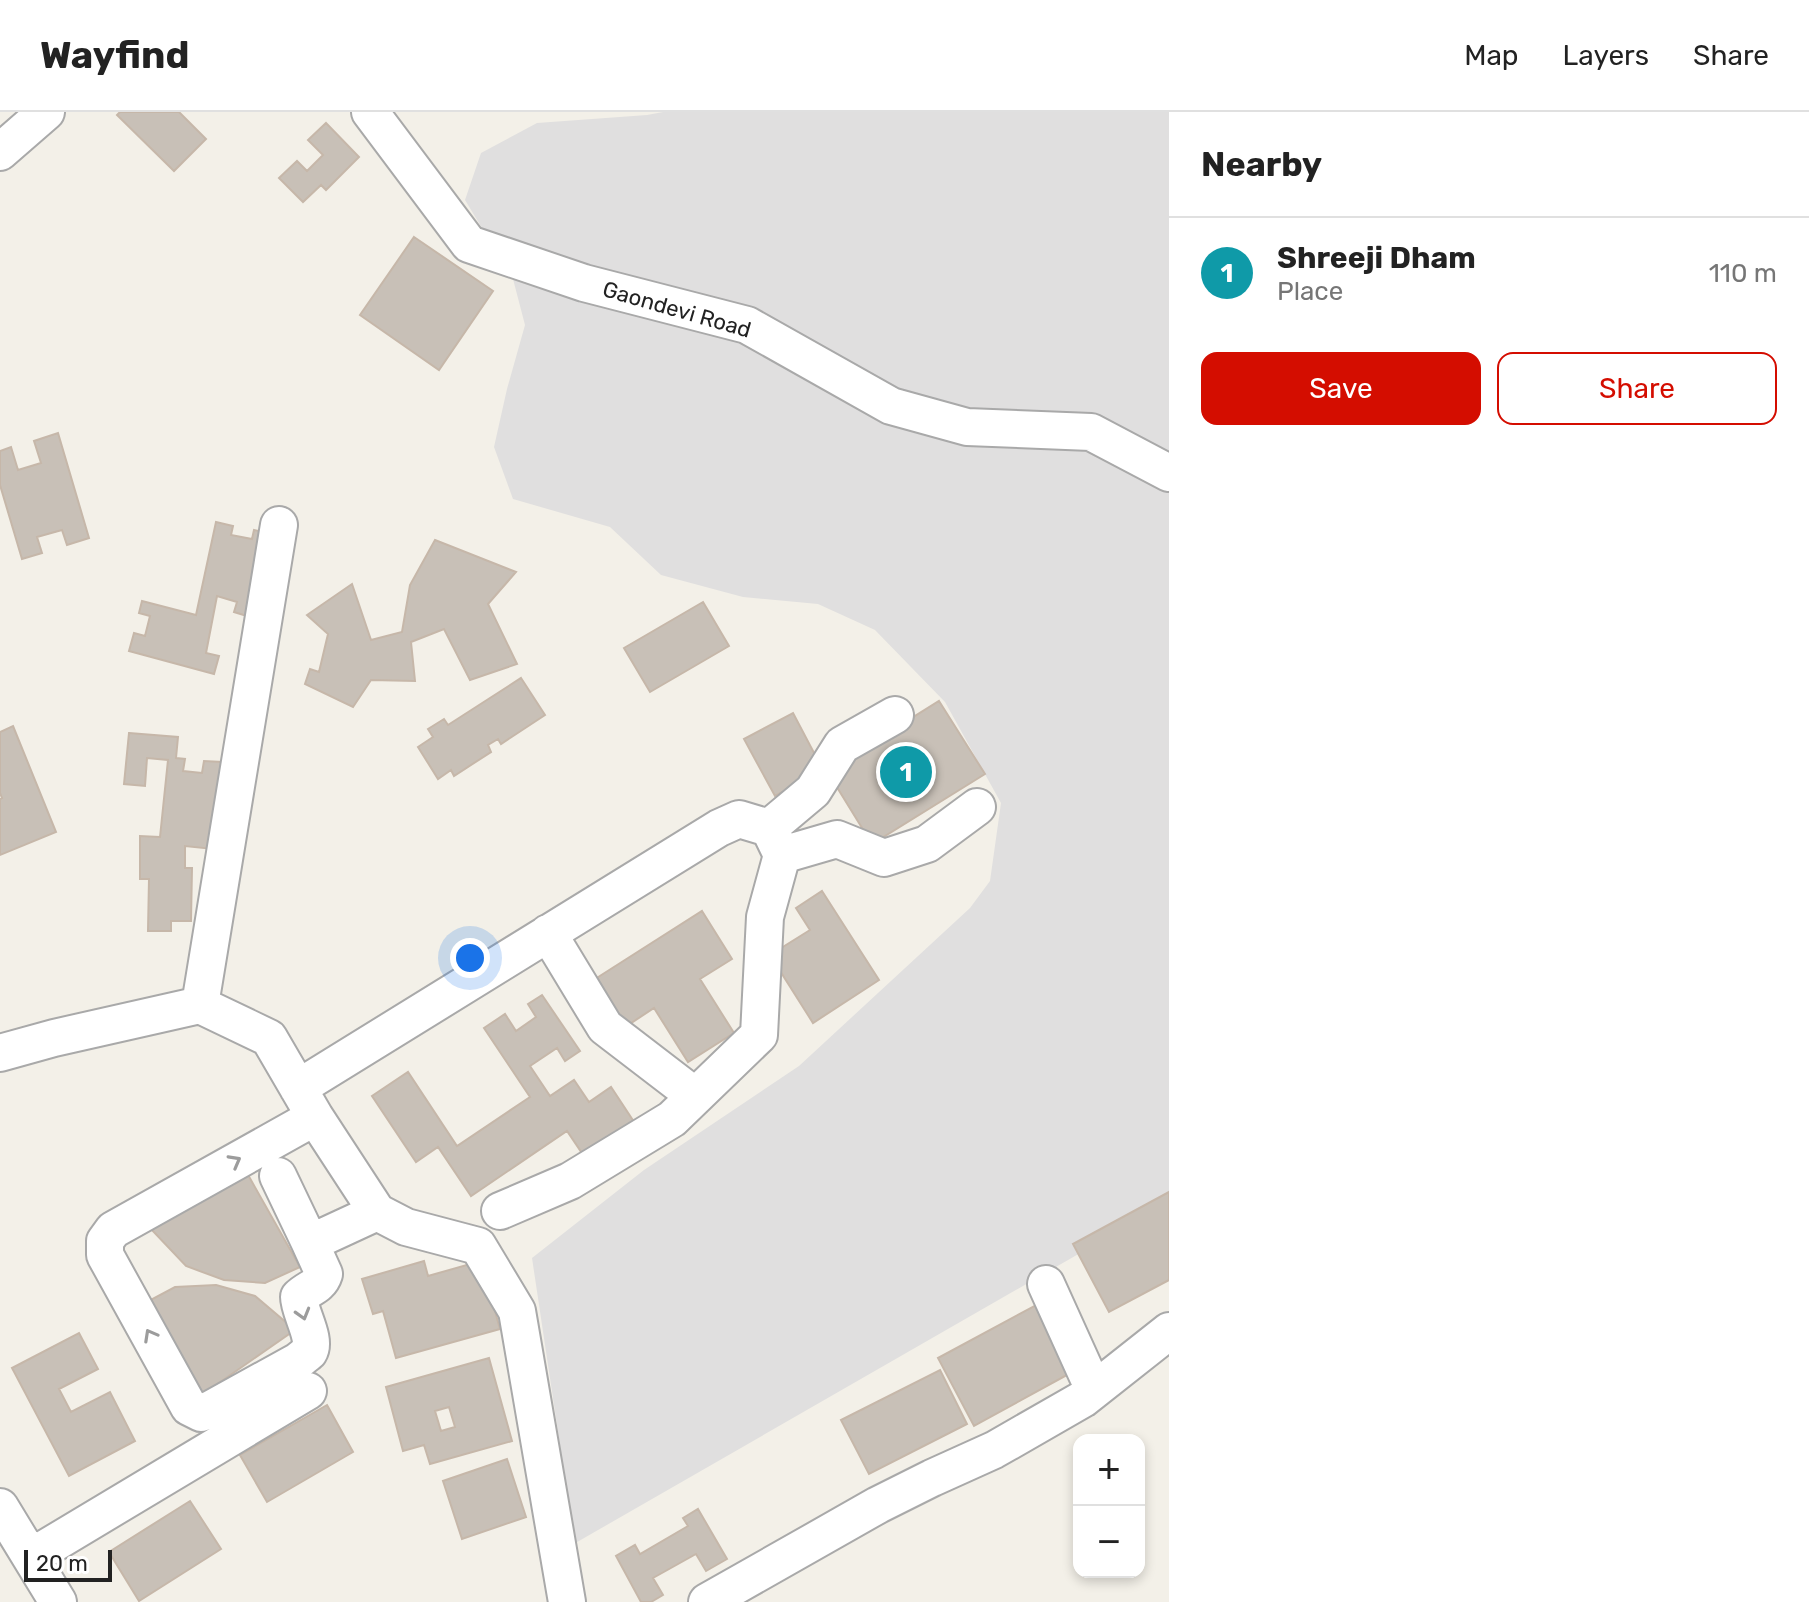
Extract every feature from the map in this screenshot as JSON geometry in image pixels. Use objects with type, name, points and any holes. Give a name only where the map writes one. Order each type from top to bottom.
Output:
[{"type":"street","points":[[0,152],[46,112]]},
{"type":"street","name":"Gaondevi Road","points":[[370,112],[469,244],[584,283],[747,325],[891,406],[967,427],[1091,432],[1169,473]]},
{"type":"street","points":[[200,1005],[279,525]]},
{"type":"street","points":[[500,1211],[570,1181],[672,1119],[759,1035],[765,917],[775,842],[842,745],[895,715]]},
{"type":"street","points":[[278,1176],[317,1231],[324,1274],[317,1286],[305,1290],[299,1297],[299,1306],[312,1342],[309,1352],[298,1361],[201,1413],[189,1407],[105,1255],[105,1241],[113,1230],[307,1102],[548,933],[719,828],[739,819],[775,842],[837,839],[884,858],[927,844],[977,807]]},
{"type":"street","points":[[548,933],[605,1027],[695,1096]]},
{"type":"street","points":[[0,1053],[200,1005],[269,1038],[374,1206],[406,1227],[478,1246],[517,1311],[567,1602]]},
{"type":"street","points":[[317,1231],[374,1206]]},
{"type":"street","points":[[1046,1284],[1094,1390]]},
{"type":"street","points":[[707,1602],[878,1505],[994,1450],[1083,1399],[1169,1331]]},
{"type":"street","points":[[31,1557],[308,1391]]},
{"type":"street","points":[[0,1507],[58,1602]]},
{"type":"shaded area","points":[[663,112],[1169,112],[1169,1202],[565,1549],[560,1445],[532,1258],[644,1170],[799,1066],[970,908],[990,881],[1001,803],[945,702],[875,630],[818,604],[743,597],[661,575],[610,527],[513,499],[494,447],[525,325],[513,279],[465,200],[481,153],[537,123]]},
{"type":"building","points":[[120,112],[179,112],[206,139],[174,171],[117,115]]},
{"type":"building","points":[[326,123],[359,157],[326,190],[321,185],[303,202],[279,178],[297,161],[307,171],[323,155],[308,140]]},
{"type":"building","points":[[414,237],[493,291],[439,370],[360,315]]},
{"type":"building","points":[[58,433],[89,538],[67,545],[62,530],[37,537],[42,553],[22,559],[0,485],[0,451],[11,447],[18,470],[41,463],[34,441]]},
{"type":"building","points":[[216,522],[233,526],[231,535],[252,539],[254,530],[268,533],[250,617],[234,612],[237,602],[217,596],[206,653],[219,656],[214,674],[129,651],[134,633],[145,636],[150,616],[139,613],[142,601],[196,615]]},
{"type":"building","points":[[435,540],[516,572],[488,604],[517,664],[470,680],[444,629],[411,642],[415,681],[371,680],[353,707],[305,684],[310,669],[319,672],[328,634],[307,615],[352,584],[371,640],[402,632],[410,585]]},
{"type":"building","points":[[703,602],[729,646],[650,692],[624,648]]},
{"type":"building","points":[[521,678],[545,715],[501,744],[498,739],[488,745],[491,752],[454,776],[451,770],[438,779],[418,747],[433,737],[428,729],[444,719],[448,725]]},
{"type":"building","points":[[939,701],[985,774],[872,844],[827,771]]},
{"type":"building","points":[[793,713],[823,770],[775,796],[744,739]]},
{"type":"building","points":[[13,726],[56,832],[0,855],[0,732]]},
{"type":"building","points":[[129,733],[178,737],[176,758],[185,759],[183,771],[202,773],[204,761],[222,762],[213,849],[185,846],[185,868],[192,868],[191,921],[171,921],[171,931],[148,931],[149,879],[140,879],[140,836],[160,837],[168,760],[147,758],[145,786],[124,784]]},
{"type":"building","points":[[822,891],[879,980],[813,1023],[770,955],[810,930],[796,908]]},
{"type":"building","points":[[702,911],[732,959],[700,979],[734,1033],[688,1062],[654,1008],[622,1029],[592,981]]},
{"type":"building","points":[[542,995],[580,1051],[565,1061],[557,1048],[530,1066],[550,1096],[574,1080],[589,1102],[611,1087],[640,1131],[590,1165],[567,1131],[471,1196],[438,1147],[416,1162],[372,1096],[408,1072],[457,1146],[530,1097],[484,1028],[505,1014],[516,1031],[536,1017],[528,1004]]},
{"type":"building","points":[[247,1173],[300,1267],[265,1283],[224,1280],[186,1266],[150,1228]]},
{"type":"building","points":[[1169,1192],[1169,1280],[1109,1312],[1073,1244]]},
{"type":"building","points":[[424,1261],[428,1276],[481,1261],[500,1329],[396,1358],[383,1311],[373,1314],[362,1279]]},
{"type":"building","points":[[216,1285],[255,1296],[295,1330],[203,1394],[141,1305],[175,1287]]},
{"type":"building","points":[[1040,1303],[1076,1370],[974,1426],[938,1358]]},
{"type":"building","points":[[79,1333],[98,1369],[59,1389],[71,1412],[110,1392],[135,1441],[69,1476],[12,1368]]},
{"type":"building","points":[[489,1358],[512,1441],[430,1464],[424,1445],[403,1451],[386,1387]],"holes":[[[449,1407],[455,1427],[441,1431],[435,1411]]]},
{"type":"building","points":[[940,1370],[967,1424],[869,1474],[841,1420]]},
{"type":"building","points":[[327,1405],[353,1452],[267,1502],[240,1455]]},
{"type":"building","points":[[507,1459],[526,1517],[462,1539],[443,1481]]},
{"type":"building","points":[[190,1501],[221,1549],[139,1601],[109,1552]]},
{"type":"building","points":[[698,1509],[727,1559],[706,1571],[696,1554],[653,1578],[663,1595],[651,1602],[641,1602],[616,1556],[635,1545],[640,1554],[688,1526],[683,1518]]},
{"type":"place","name":"Shreeji Dham","points":[[906,772]]}]
